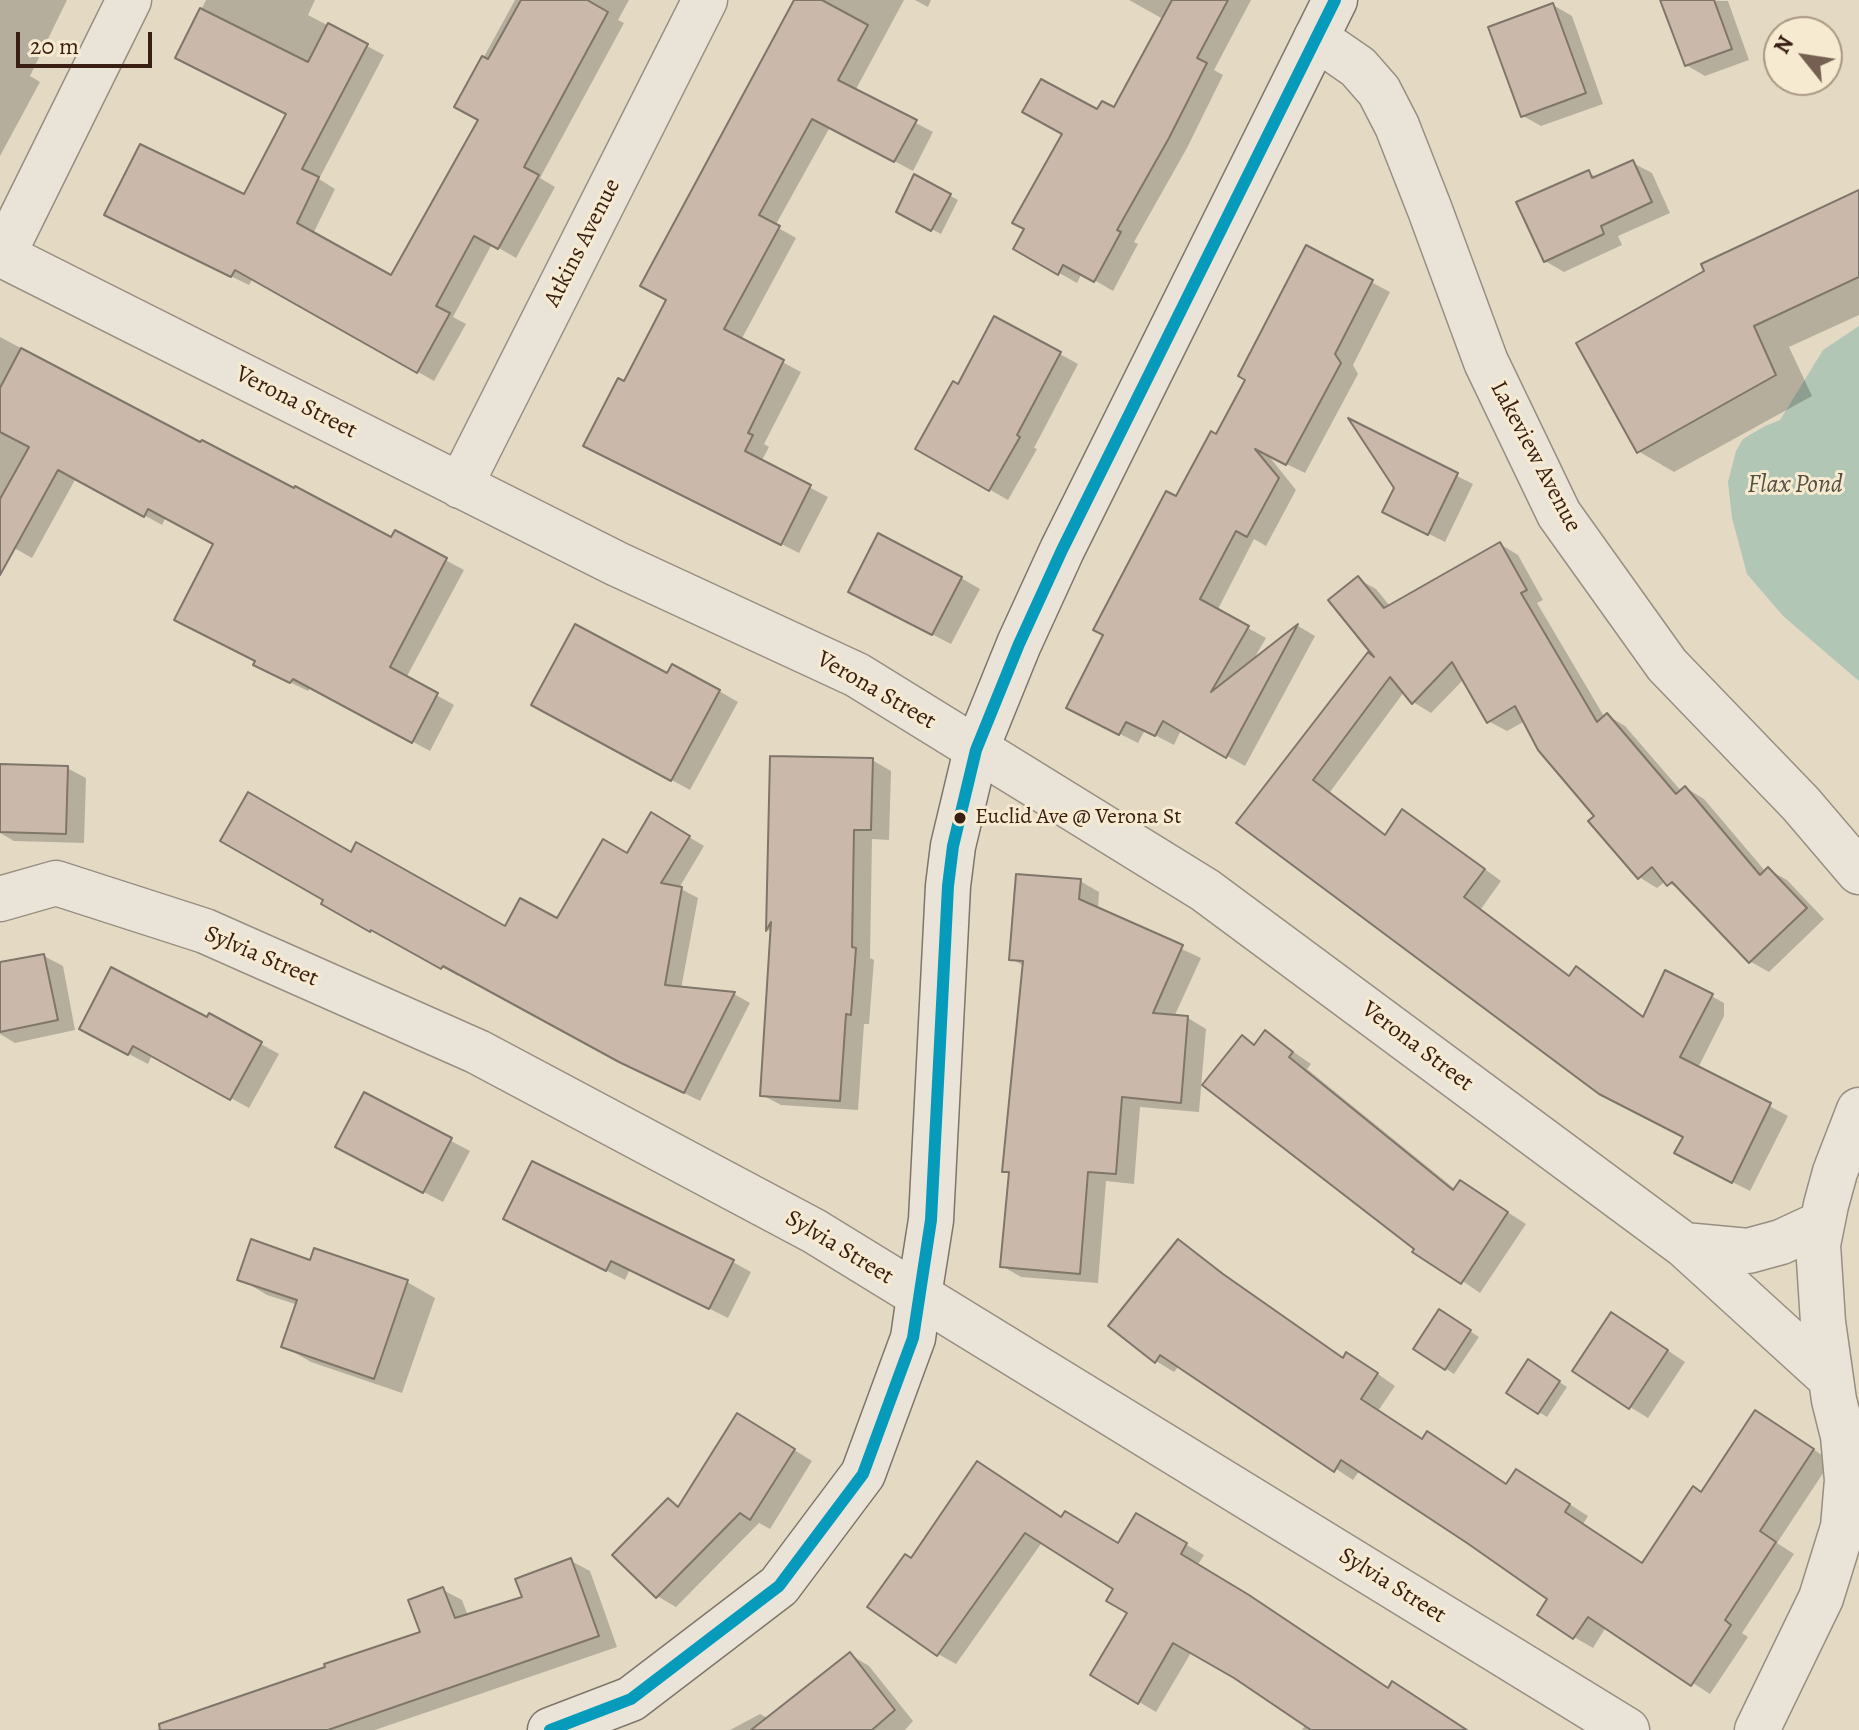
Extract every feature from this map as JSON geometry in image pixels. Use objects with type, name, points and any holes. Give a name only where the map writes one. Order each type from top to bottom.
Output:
[{"type":"street","points":[[2,254],[129,0]]},
{"type":"street","name":"Atkins Avenue","points":[[460,486],[705,0]]},
{"type":"street","points":[[550,1730],[631,1699],[779,1586],[863,1474],[913,1338],[931,1220],[948,886],[953,846],[976,750],[1062,550],[1335,0]]},
{"type":"street","name":"Lakeview Avenue","points":[[1316,38],[1358,67],[1379,91],[1397,126],[1486,362],[1559,514],[1667,665],[1801,804],[1859,872]]},
{"type":"street","name":"Verona Street","points":[[2,254],[617,564],[857,675],[1205,890],[1684,1245],[1830,1378]]},
{"type":"street","name":"Sylvia Street","points":[[0,899],[56,883],[205,931],[478,1052],[814,1231],[1627,1730]]},
{"type":"street","points":[[1757,1730],[1821,1598],[1843,1527],[1847,1480],[1843,1436],[1830,1378],[1818,1245],[1835,1172],[1859,1110]]},
{"type":"street","points":[[1684,1245],[1748,1251],[1781,1242],[1822,1223]]},
{"type":"water","name":"Flax Pond","points":[[1859,326],[1859,681],[1783,616],[1747,574],[1732,518],[1728,482],[1736,451],[1743,439],[1780,420],[1823,350]]},
{"type":"building","points":[[521,0],[587,0],[608,12],[524,167],[539,175],[498,249],[474,236],[436,306],[450,313],[417,373],[235,270],[231,277],[104,215],[140,144],[244,194],[286,114],[175,58],[200,8],[308,62],[328,23],[368,44],[302,169],[319,177],[297,223],[391,275],[478,120],[454,107],[482,56],[488,59]]},
{"type":"building","points":[[794,0],[822,0],[868,25],[838,80],[917,120],[894,162],[812,119],[759,215],[780,226],[724,329],[784,360],[748,433],[753,435],[745,451],[811,485],[781,545],[583,446],[618,378],[624,381],[666,300],[640,286]]},
{"type":"building","points":[[1172,0],[1228,0],[1197,58],[1207,63],[1117,230],[1121,232],[1094,282],[1063,265],[1058,275],[1013,249],[1024,229],[1012,223],[1062,134],[1022,112],[1041,79],[1097,109],[1102,101],[1114,107]]},
{"type":"building","points":[[1660,0],[1714,0],[1732,49],[1685,66]]},
{"type":"building","points":[[1553,3],[1586,93],[1521,117],[1488,27]]},
{"type":"building","points":[[1633,160],[1652,202],[1601,226],[1604,234],[1544,262],[1516,202],[1589,170],[1592,178]]},
{"type":"building","points":[[914,174],[951,194],[931,231],[896,212]]},
{"type":"building","points":[[1859,190],[1859,277],[1754,326],[1776,375],[1637,453],[1576,343],[1704,271],[1701,264]]},
{"type":"building","points":[[1306,245],[1373,280],[1335,354],[1341,363],[1286,465],[1255,449],[1279,478],[1247,537],[1236,531],[1200,599],[1249,626],[1211,692],[1298,624],[1226,758],[1163,721],[1155,736],[1126,722],[1119,735],[1066,708],[1103,635],[1093,630],[1166,491],[1176,496],[1211,431],[1216,434],[1245,380],[1238,376]]},
{"type":"building","points":[[994,316],[1061,352],[1017,435],[1020,437],[989,491],[915,449],[953,381],[958,384]]},
{"type":"building","points":[[21,348],[391,537],[395,530],[447,558],[390,667],[438,693],[412,743],[293,679],[290,683],[253,665],[255,661],[174,620],[213,544],[148,509],[144,517],[58,470],[0,575],[0,499],[29,447],[0,432],[0,388]]},
{"type":"building","points":[[1348,418],[1458,473],[1428,535],[1382,512],[1394,488]]},
{"type":"building","points":[[878,533],[962,577],[932,635],[848,592]]},
{"type":"building","points":[[1500,542],[1527,590],[1521,593],[1597,722],[1607,713],[1676,794],[1685,786],[1760,875],[1768,867],[1807,908],[1749,963],[1672,882],[1667,886],[1652,867],[1638,879],[1588,821],[1594,816],[1538,750],[1515,706],[1487,723],[1452,662],[1412,704],[1390,677],[1313,780],[1385,835],[1402,809],[1485,869],[1464,897],[1569,976],[1576,966],[1643,1017],[1665,970],[1713,994],[1680,1057],[1771,1103],[1732,1183],[1674,1153],[1683,1137],[1599,1094],[1236,823],[1368,652],[1374,657],[1328,600],[1358,576],[1384,608]]},
{"type":"building","points":[[575,624],[667,673],[672,664],[720,690],[671,781],[531,705]]},
{"type":"building","points":[[770,756],[873,758],[871,830],[854,830],[852,947],[856,948],[851,1015],[846,1014],[840,1101],[760,1096],[771,922],[766,931]]},
{"type":"building","points":[[0,764],[68,766],[66,834],[0,832]]},
{"type":"building","points":[[248,792],[351,852],[356,842],[505,926],[520,898],[557,918],[603,839],[627,853],[651,812],[690,836],[661,883],[682,887],[665,985],[735,992],[684,1093],[619,1062],[443,966],[441,969],[370,932],[321,904],[323,900],[220,841]]},
{"type":"building","points":[[1016,874],[1081,879],[1079,899],[1183,945],[1153,1013],[1188,1016],[1181,1103],[1122,1097],[1116,1174],[1088,1172],[1080,1274],[1000,1267],[1009,1172],[1002,1172],[1023,961],[1009,960]]},
{"type":"building","points":[[44,954],[58,1020],[0,1032],[0,962]]},
{"type":"building","points":[[111,967],[262,1042],[230,1100],[133,1046],[128,1055],[79,1029]]},
{"type":"building","points":[[1265,1030],[1293,1052],[1289,1057],[1453,1190],[1460,1180],[1508,1212],[1461,1284],[1412,1252],[1414,1249],[1202,1085],[1242,1035],[1254,1045]]},
{"type":"building","points":[[364,1092],[452,1138],[423,1193],[335,1147]]},
{"type":"building","points":[[532,1161],[734,1260],[709,1309],[611,1261],[606,1271],[503,1219]]},
{"type":"building","points":[[251,1239],[310,1260],[314,1248],[408,1280],[374,1379],[281,1347],[297,1300],[237,1280]]},
{"type":"building","points":[[1178,1239],[1343,1358],[1346,1352],[1378,1373],[1361,1399],[1422,1439],[1427,1431],[1506,1484],[1516,1469],[1570,1504],[1565,1512],[1642,1563],[1693,1486],[1701,1492],[1755,1410],[1814,1449],[1760,1531],[1776,1542],[1725,1620],[1731,1625],[1691,1686],[1588,1617],[1573,1639],[1537,1615],[1547,1599],[1467,1543],[1341,1460],[1334,1472],[1160,1355],[1155,1363],[1108,1326]]},
{"type":"building","points":[[1439,1309],[1471,1330],[1445,1370],[1413,1349]]},
{"type":"building","points":[[1611,1312],[1668,1350],[1629,1409],[1572,1371]]},
{"type":"building","points":[[1528,1359],[1560,1381],[1538,1414],[1506,1393]]},
{"type":"building","points":[[737,1413],[795,1449],[750,1520],[740,1513],[656,1598],[612,1555],[668,1498],[678,1507]]},
{"type":"building","points":[[977,1461],[1061,1517],[1065,1511],[1118,1543],[1136,1513],[1187,1543],[1181,1554],[1249,1595],[1388,1688],[1392,1681],[1467,1730],[1311,1730],[1234,1678],[1173,1643],[1138,1704],[1090,1675],[1127,1613],[1106,1601],[1113,1589],[1025,1533],[937,1656],[867,1607],[905,1554],[911,1558]]},
{"type":"building","points":[[571,1558],[599,1636],[328,1730],[160,1730],[159,1724],[420,1632],[408,1600],[443,1587],[455,1618],[522,1597],[515,1579]]},
{"type":"building","points":[[850,1652],[895,1710],[872,1730],[751,1730]]},
{"type":"transit line","points":[[550,1730],[631,1699],[779,1586],[863,1474],[913,1338],[931,1220],[948,886],[953,846],[976,750],[1062,550],[1335,0]]},
{"type":"place","name":"Euclid Ave @ Verona St","points":[[960,818]]}]
